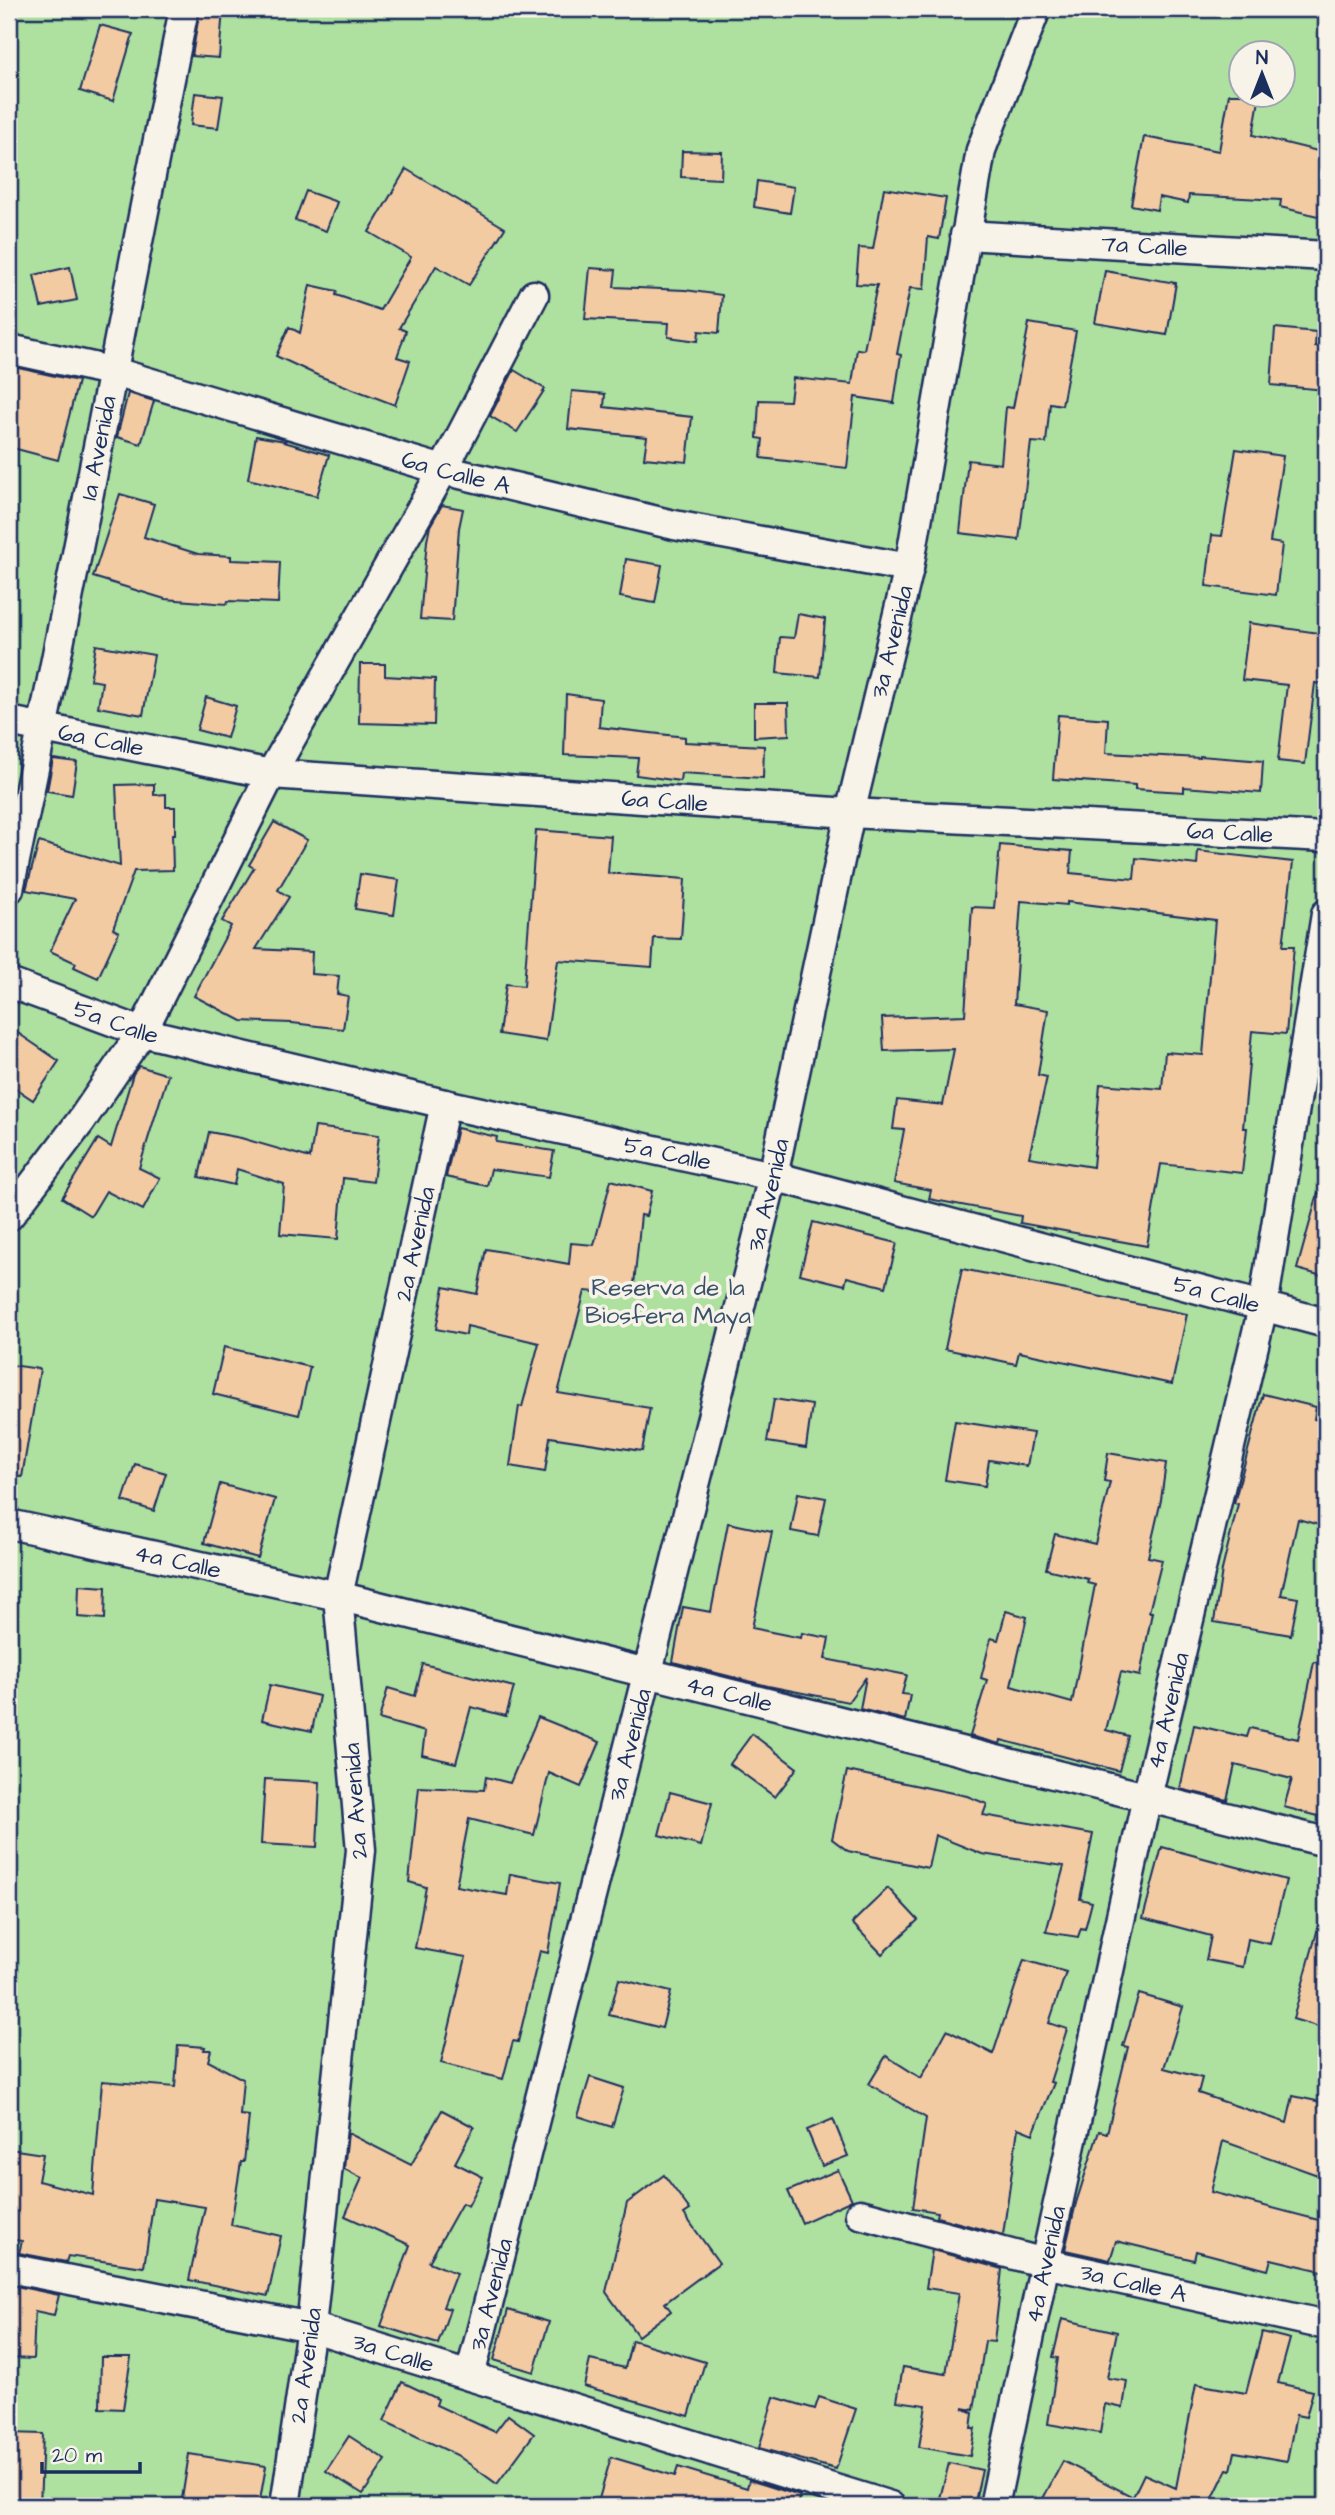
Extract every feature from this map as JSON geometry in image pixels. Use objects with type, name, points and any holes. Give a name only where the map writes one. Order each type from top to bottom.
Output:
[{"type":"street","name":"1a Avenida","points":[[9,889],[184,9]]},
{"type":"street","name":"3a Avenida","points":[[470,2376],[773,1176],[850,813],[909,568],[981,150],[1036,9]]},
{"type":"street","name":"7a Calle","points":[[965,235],[1326,256]]},
{"type":"street","points":[[9,1216],[81,1121],[142,1032],[271,774],[443,470],[534,295]]},
{"type":"street","name":"6a Calle A","points":[[9,349],[111,371],[443,470],[674,525],[909,568]]},
{"type":"street","name":"6a Calle","points":[[9,721],[42,730],[271,774],[850,813],[1326,837]]},
{"type":"street","name":"4a Avenida","points":[[994,2506],[1147,1797],[1263,1307],[1326,914]]},
{"type":"street","name":"5a Calle","points":[[9,983],[142,1032],[445,1104],[773,1176],[1326,1323]]},
{"type":"street","name":"2a Avenida","points":[[285,2506],[311,2327],[361,1850],[338,1596],[445,1104]]},
{"type":"street","name":"4a Calle","points":[[9,1524],[338,1596],[1326,1842]]},
{"type":"street","name":"3a Calle A","points":[[860,2214],[1045,2263],[1326,2325]]},
{"type":"street","name":"3a Calle","points":[[9,2268],[311,2327],[890,2506]]},
{"type":"green space","name":"Reserva de la Biosfera Maya","points":[[9,9],[1326,9],[1326,2506],[9,2506]]},
{"type":"building","points":[[200,9],[223,9],[219,58],[192,56]]},
{"type":"building","points":[[100,25],[133,34],[113,101],[80,91]]},
{"type":"building","points":[[195,93],[223,96],[218,128],[191,125]]},
{"type":"building","points":[[1227,108],[1258,108],[1253,135],[1326,153],[1326,218],[1280,207],[1281,200],[1189,195],[1188,203],[1159,197],[1157,210],[1131,205],[1144,137],[1219,151]]},
{"type":"building","points":[[682,151],[722,152],[721,179],[681,177]]},
{"type":"building","points":[[406,169],[505,228],[469,285],[436,266],[399,328],[406,331],[397,357],[410,361],[395,405],[319,376],[276,356],[289,327],[300,333],[310,285],[337,291],[336,295],[380,310],[411,257],[369,232]]},
{"type":"building","points":[[757,181],[794,187],[790,213],[754,207]]},
{"type":"building","points":[[884,188],[946,198],[939,239],[928,237],[924,289],[910,288],[897,354],[901,355],[894,403],[855,397],[847,468],[761,458],[763,439],[757,438],[759,400],[790,401],[793,378],[852,384],[857,349],[864,350],[877,285],[856,284],[859,248],[873,249]]},
{"type":"building","points":[[306,191],[337,202],[326,231],[295,220]]},
{"type":"building","points":[[70,267],[77,300],[41,307],[34,275]]},
{"type":"building","points":[[590,268],[616,270],[614,287],[685,290],[722,295],[719,333],[699,331],[698,341],[668,337],[669,323],[585,319]]},
{"type":"building","points":[[1105,271],[1176,283],[1167,335],[1095,323]]},
{"type":"building","points":[[1029,323],[1076,331],[1062,405],[1050,403],[1046,443],[1031,442],[1019,540],[960,533],[968,460],[1001,464],[1006,407],[1013,408]]},
{"type":"building","points":[[1275,328],[1316,332],[1315,346],[1326,347],[1326,390],[1271,385]]},
{"type":"building","points":[[9,366],[78,381],[58,460],[9,447]]},
{"type":"building","points":[[514,370],[545,389],[517,432],[490,416]]},
{"type":"building","points":[[572,391],[605,394],[604,407],[692,417],[687,462],[644,458],[647,437],[568,429]]},
{"type":"building","points":[[128,393],[154,401],[141,444],[117,437]]},
{"type":"building","points":[[256,436],[285,441],[329,455],[317,496],[248,479]]},
{"type":"building","points":[[1236,449],[1283,456],[1270,542],[1282,544],[1276,595],[1206,586],[1212,535],[1222,536]]},
{"type":"building","points":[[120,494],[154,504],[144,537],[198,554],[231,556],[231,560],[280,562],[278,603],[228,601],[227,604],[165,599],[93,577]]},
{"type":"building","points":[[442,505],[463,509],[459,528],[452,621],[420,619],[427,541],[430,526]]},
{"type":"building","points":[[626,559],[662,565],[655,603],[620,597]]},
{"type":"building","points":[[798,614],[825,619],[820,677],[777,673],[780,637],[794,638]]},
{"type":"building","points":[[1249,623],[1326,634],[1326,685],[1315,683],[1305,764],[1278,761],[1287,685],[1242,680]]},
{"type":"building","points":[[96,645],[154,655],[143,715],[98,707],[102,682],[90,680]]},
{"type":"building","points":[[360,664],[385,664],[385,676],[435,679],[434,725],[359,723]]},
{"type":"building","points":[[566,694],[601,699],[599,727],[685,737],[685,742],[764,746],[763,778],[681,773],[680,781],[636,775],[638,758],[564,755]]},
{"type":"building","points":[[206,697],[236,706],[227,738],[197,730]]},
{"type":"building","points":[[754,703],[788,703],[789,735],[754,737]]},
{"type":"building","points":[[1058,715],[1108,719],[1106,753],[1263,761],[1261,793],[1184,787],[1184,792],[1135,789],[1135,785],[1053,779]]},
{"type":"building","points":[[53,759],[77,762],[72,795],[47,791]]},
{"type":"building","points":[[154,784],[154,795],[166,794],[166,807],[175,807],[175,834],[172,834],[173,870],[134,871],[113,929],[119,932],[98,978],[74,967],[76,963],[50,951],[75,899],[26,890],[39,842],[120,866],[116,785]]},
{"type":"building","points":[[274,822],[307,840],[278,890],[289,897],[256,949],[312,952],[311,974],[339,976],[337,994],[348,996],[343,1029],[242,1021],[194,996],[231,926],[222,921],[254,868],[249,865]]},
{"type":"building","points":[[536,830],[611,836],[608,873],[685,879],[681,939],[654,938],[652,967],[558,960],[546,1041],[499,1034],[506,984],[524,986]]},
{"type":"building","points":[[1000,845],[1072,851],[1070,873],[1134,879],[1136,858],[1197,865],[1198,851],[1293,862],[1283,946],[1294,946],[1286,1034],[1252,1031],[1243,1128],[1247,1128],[1242,1173],[1161,1164],[1147,1246],[1020,1223],[1021,1216],[929,1199],[931,1190],[894,1183],[904,1130],[893,1129],[897,1100],[943,1105],[954,1049],[884,1051],[882,1018],[965,1015],[972,907],[994,908]],"holes":[[[1021,901],[1067,905],[1067,902],[1215,920],[1203,1055],[1165,1052],[1162,1089],[1100,1084],[1093,1167],[1029,1157],[1047,1077],[1038,1075],[1048,1010],[1014,1004]]]},
{"type":"building","points":[[360,874],[399,880],[394,915],[355,909]]},
{"type":"building","points":[[9,1027],[59,1061],[33,1100],[9,1084]]},
{"type":"building","points":[[139,1066],[168,1075],[139,1168],[160,1178],[143,1210],[106,1191],[91,1216],[62,1198],[98,1139],[111,1147],[133,1074]]},
{"type":"building","points":[[315,1127],[379,1135],[373,1182],[343,1178],[338,1239],[280,1234],[284,1184],[237,1169],[234,1185],[199,1177],[209,1132],[241,1138],[310,1158]]},
{"type":"building","points":[[457,1128],[497,1137],[496,1142],[554,1151],[549,1177],[491,1169],[487,1186],[446,1177]]},
{"type":"building","points":[[611,1180],[652,1191],[646,1216],[641,1215],[633,1295],[585,1291],[558,1393],[650,1408],[642,1451],[550,1437],[545,1472],[510,1466],[519,1406],[522,1407],[539,1343],[467,1326],[466,1335],[436,1329],[444,1287],[477,1294],[486,1249],[569,1264],[571,1243],[594,1245]]},
{"type":"building","points":[[1318,1193],[1326,1194],[1326,1277],[1297,1269]]},
{"type":"building","points":[[813,1222],[897,1243],[886,1287],[847,1277],[845,1285],[800,1274]]},
{"type":"building","points":[[962,1269],[1187,1314],[1172,1384],[1019,1352],[1016,1364],[945,1349]]},
{"type":"building","points":[[224,1347],[310,1367],[299,1415],[213,1394]]},
{"type":"building","points":[[11,1365],[40,1369],[22,1477],[9,1475]]},
{"type":"building","points":[[1263,1394],[1316,1407],[1314,1419],[1326,1422],[1326,1527],[1298,1519],[1281,1595],[1298,1598],[1291,1635],[1214,1622],[1222,1570],[1238,1504],[1234,1503]]},
{"type":"building","points":[[774,1399],[812,1405],[806,1448],[767,1442]]},
{"type":"building","points":[[955,1421],[1033,1433],[1027,1466],[989,1460],[985,1486],[945,1480]]},
{"type":"building","points":[[1108,1453],[1166,1463],[1148,1557],[1162,1560],[1149,1612],[1152,1612],[1140,1676],[1121,1672],[1106,1730],[1128,1736],[1119,1771],[1001,1740],[1000,1744],[970,1736],[987,1680],[981,1678],[991,1638],[998,1640],[1006,1611],[1027,1617],[1011,1686],[1072,1703],[1095,1585],[1087,1583],[1088,1579],[1046,1569],[1055,1534],[1095,1544],[1110,1482],[1104,1481]]},
{"type":"building","points":[[135,1464],[166,1473],[154,1511],[123,1501]]},
{"type":"building","points":[[220,1484],[275,1499],[258,1558],[204,1543]]},
{"type":"building","points":[[798,1493],[826,1498],[818,1536],[791,1531]]},
{"type":"building","points":[[728,1523],[772,1532],[752,1628],[801,1638],[802,1633],[829,1638],[825,1659],[907,1675],[902,1694],[910,1695],[905,1720],[860,1709],[866,1677],[848,1702],[768,1686],[673,1662],[683,1607],[711,1612]]},
{"type":"building","points":[[79,1585],[106,1587],[105,1619],[78,1617]]},
{"type":"building","points":[[1314,1662],[1326,1664],[1326,1799],[1322,1817],[1284,1807],[1292,1779],[1235,1765],[1227,1800],[1180,1789],[1194,1725],[1247,1737],[1250,1728],[1298,1739]]},
{"type":"building","points":[[423,1664],[514,1687],[506,1716],[471,1707],[456,1763],[422,1755],[425,1732],[379,1719],[388,1688],[415,1696]]},
{"type":"building","points":[[270,1685],[319,1696],[312,1731],[262,1720]]},
{"type":"building","points":[[538,1717],[600,1742],[581,1787],[549,1773],[534,1835],[469,1819],[456,1886],[507,1895],[510,1874],[560,1883],[548,1953],[540,1951],[518,2042],[513,2041],[503,2079],[441,2063],[466,1957],[415,1948],[426,1887],[409,1882],[419,1787],[484,1790],[486,1777],[510,1783]]},
{"type":"building","points":[[752,1734],[797,1768],[775,1797],[730,1764]]},
{"type":"building","points":[[847,1771],[967,1796],[987,1804],[983,1815],[1093,1834],[1080,1899],[1092,1902],[1085,1929],[1081,1928],[1078,1937],[1046,1932],[1064,1866],[982,1854],[935,1835],[928,1868],[848,1851],[832,1839]]},
{"type":"building","points":[[265,1779],[320,1782],[317,1847],[261,1844]]},
{"type":"building","points":[[670,1792],[712,1803],[701,1846],[659,1835]]},
{"type":"building","points":[[1162,1847],[1286,1880],[1270,1944],[1248,1939],[1243,1967],[1206,1960],[1211,1936],[1143,1918]]},
{"type":"building","points":[[888,1888],[918,1920],[882,1954],[852,1923]]},
{"type":"building","points":[[1318,1928],[1326,1929],[1326,2029],[1293,2019]]},
{"type":"building","points":[[1024,1960],[1066,1972],[1049,2023],[1067,2029],[1050,2082],[1054,2083],[1033,2134],[1018,2128],[1003,2235],[937,2217],[938,2212],[913,2208],[926,2118],[869,2084],[886,2056],[921,2078],[947,2030],[993,2054]]},
{"type":"building","points":[[619,1979],[671,1992],[662,2028],[609,2015]]},
{"type":"building","points":[[1139,1994],[1183,2007],[1164,2068],[1202,2078],[1198,2093],[1287,2123],[1293,2096],[1326,2103],[1326,2178],[1223,2141],[1211,2192],[1326,2222],[1326,2272],[1271,2259],[1268,2270],[1196,2251],[1194,2260],[1116,2241],[1110,2260],[1065,2250],[1076,2203],[1099,2131],[1107,2133],[1128,2047],[1123,2046]]},
{"type":"building","points":[[178,2045],[211,2050],[208,2061],[243,2079],[240,2115],[249,2116],[244,2162],[241,2162],[231,2225],[281,2236],[268,2296],[189,2280],[205,2207],[154,2199],[144,2267],[68,2256],[66,2262],[19,2253],[22,2241],[9,2239],[9,2149],[43,2154],[38,2181],[93,2195],[102,2081],[175,2087]]},
{"type":"building","points":[[590,2077],[624,2088],[612,2127],[578,2116]]},
{"type":"building","points":[[442,2110],[474,2127],[455,2163],[483,2177],[468,2206],[462,2203],[429,2262],[456,2273],[443,2307],[450,2309],[438,2344],[381,2326],[410,2245],[345,2216],[362,2178],[344,2169],[348,2133],[411,2165]]},
{"type":"building","points":[[833,2119],[848,2156],[822,2166],[807,2130]]},
{"type":"building","points":[[838,2170],[852,2200],[802,2223],[788,2191]]},
{"type":"building","points":[[664,2175],[690,2210],[684,2214],[719,2263],[665,2303],[671,2311],[638,2336],[606,2292],[627,2203]]},
{"type":"building","points":[[932,2250],[1002,2269],[994,2342],[985,2341],[974,2410],[963,2408],[973,2413],[971,2428],[975,2428],[970,2456],[919,2447],[926,2405],[897,2401],[903,2367],[946,2374],[959,2293],[926,2288]]},
{"type":"building","points":[[11,2285],[59,2295],[54,2315],[35,2311],[33,2359],[9,2358]]},
{"type":"building","points":[[508,2310],[549,2322],[534,2372],[494,2360]]},
{"type":"building","points":[[1062,2319],[1117,2332],[1107,2378],[1127,2381],[1123,2408],[1105,2404],[1100,2433],[1048,2424],[1058,2358],[1053,2357]]},
{"type":"building","points":[[1262,2332],[1290,2339],[1278,2383],[1313,2391],[1306,2417],[1296,2415],[1287,2461],[1235,2452],[1231,2470],[1227,2469],[1210,2504],[1216,2506],[1039,2506],[1063,2461],[1133,2497],[1144,2474],[1176,2488],[1196,2384],[1246,2393]]},
{"type":"building","points":[[632,2340],[705,2362],[689,2416],[584,2386],[590,2360],[625,2368]]},
{"type":"building","points":[[101,2357],[131,2357],[123,2409],[100,2408]]},
{"type":"building","points":[[402,2382],[438,2399],[436,2405],[495,2432],[508,2415],[534,2434],[497,2484],[457,2455],[384,2421]]},
{"type":"building","points":[[774,2397],[815,2409],[819,2397],[856,2409],[836,2469],[759,2448]]},
{"type":"building","points":[[9,2433],[43,2434],[40,2506],[9,2506]]},
{"type":"building","points":[[349,2436],[386,2460],[363,2494],[326,2471]]},
{"type":"building","points":[[189,2454],[266,2466],[259,2506],[223,2506],[182,2499]]},
{"type":"building","points":[[611,2457],[675,2476],[678,2467],[747,2488],[749,2480],[800,2496],[796,2506],[597,2506]]},
{"type":"building","points":[[949,2463],[982,2470],[974,2506],[938,2506]]}]
